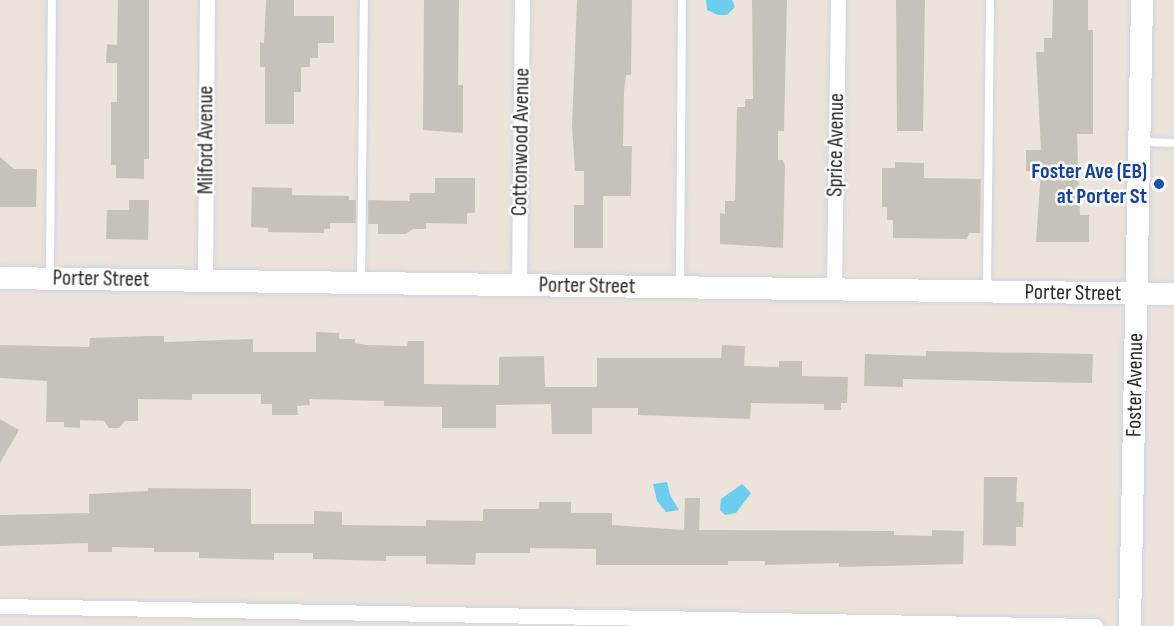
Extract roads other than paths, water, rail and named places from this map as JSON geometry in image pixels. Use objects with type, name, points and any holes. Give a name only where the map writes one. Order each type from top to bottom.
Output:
[{"type":"street","name":"Milford Avenue","points":[[205,281],[207,0]]},
{"type":"street","name":"Cottonwood Avenue","points":[[519,285],[522,0]]},
{"type":"street","name":"Sprice Avenue","points":[[834,290],[838,0]]},
{"type":"street","name":"Foster Avenue","points":[[1130,626],[1142,0]]},
{"type":"street","name":"Porter Street","points":[[0,278],[1174,294]]},
{"type":"street","points":[[0,606],[1095,626]]},
{"type":"lane","points":[[50,278],[52,0]]},
{"type":"lane","points":[[361,282],[364,0]]},
{"type":"lane","points":[[680,287],[682,0]]},
{"type":"lane","points":[[987,292],[990,0]]},
{"type":"lane","points":[[1140,142],[1174,143]]},
{"type":"water","points":[[706,0],[732,0],[735,7],[727,15],[718,15],[707,10]]},
{"type":"water","points":[[667,482],[670,495],[679,510],[666,512],[657,501],[653,484]]},
{"type":"water","points":[[742,484],[751,493],[736,513],[725,515],[720,510],[721,499]]},
{"type":"place","name":"Foster Ave (EB) at Porter St","points":[[1159,184]]}]
